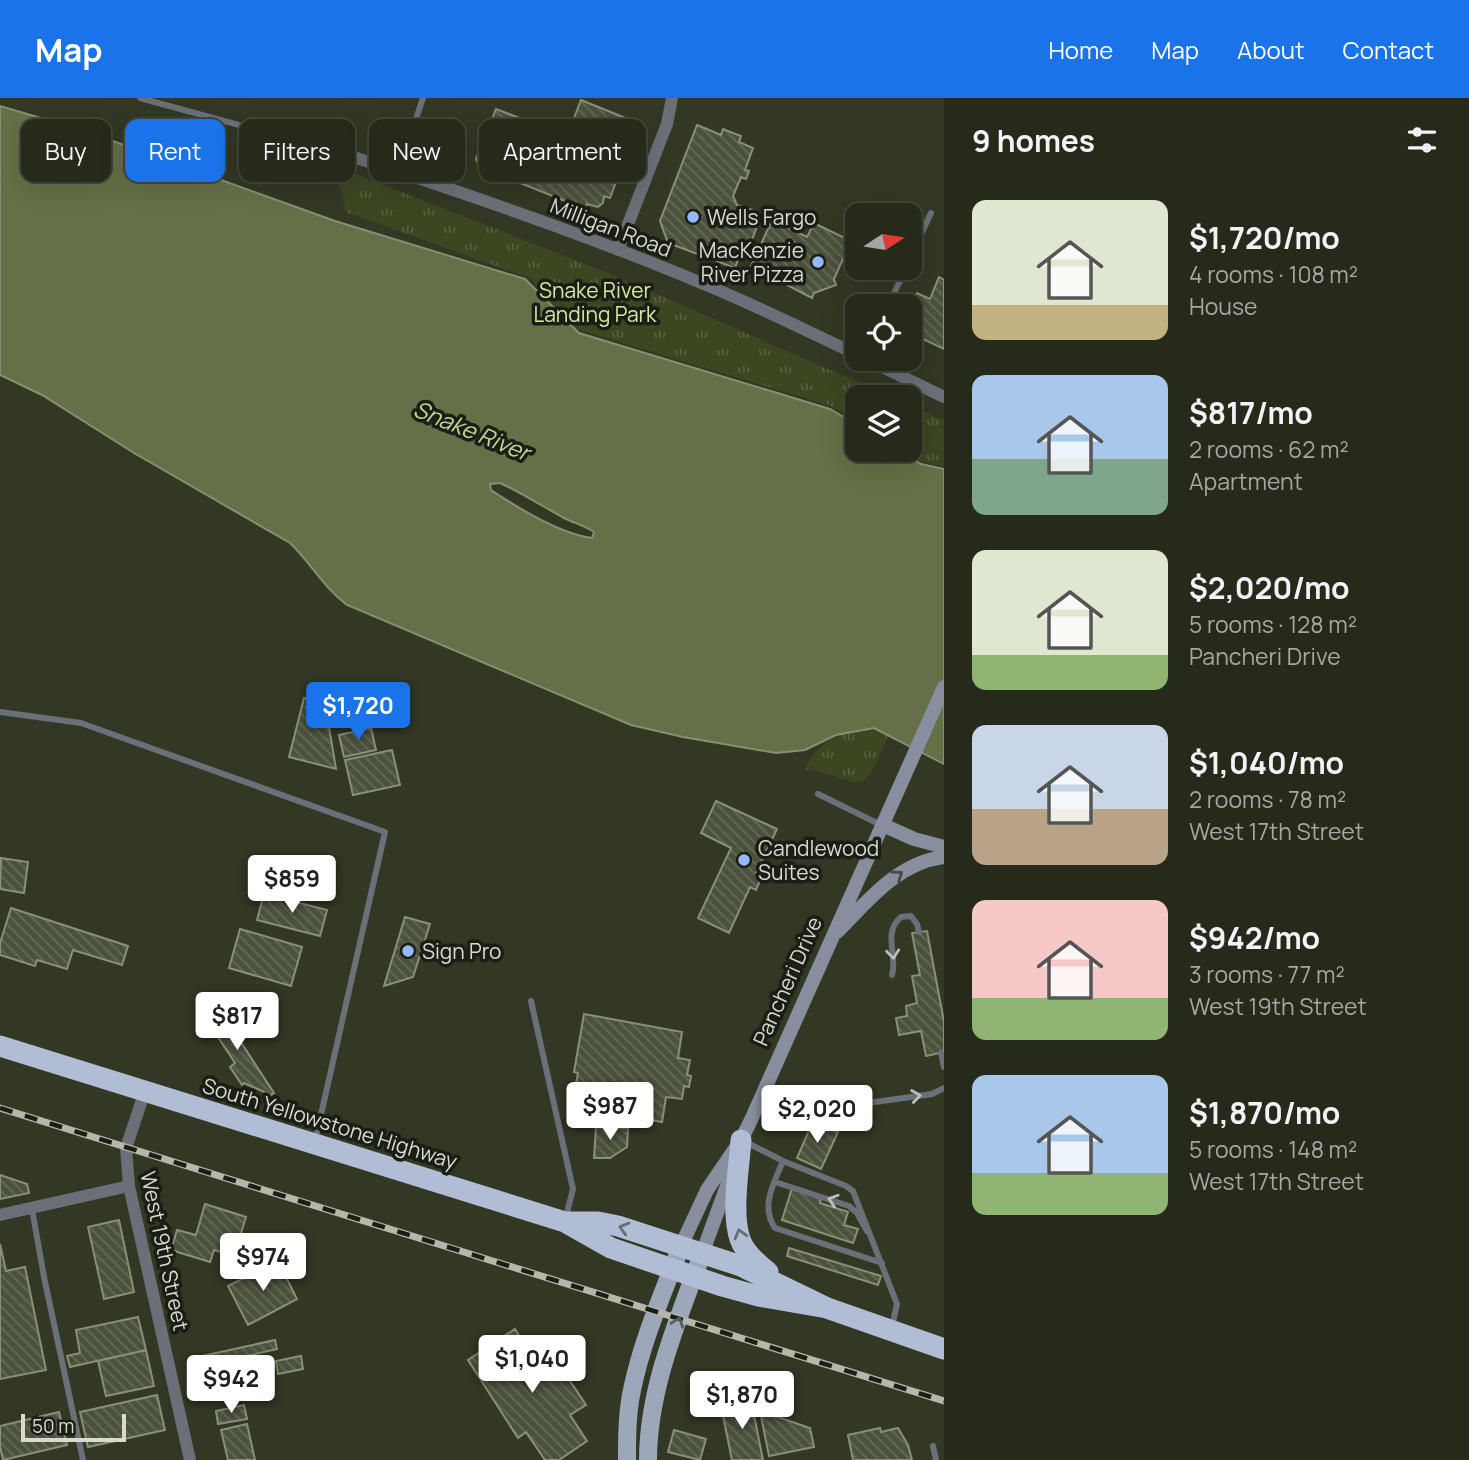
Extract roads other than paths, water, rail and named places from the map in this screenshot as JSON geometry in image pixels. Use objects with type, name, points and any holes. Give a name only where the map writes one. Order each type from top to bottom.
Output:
[{"type":"highway","name":"South Yellowstone Highway","points":[[0,1046],[565,1222],[611,1248],[672,1269],[758,1296],[827,1308],[944,1349]]},
{"type":"highway","points":[[741,1140],[737,1223],[741,1241],[765,1270],[827,1308]]},
{"type":"highway","name":"South Yellowstone Highway","points":[[565,1222],[598,1222],[618,1226],[681,1246],[760,1273],[827,1308]]},
{"type":"main road","name":"Pancheri Drive","points":[[648,1460],[656,1391],[694,1276],[724,1198],[741,1140],[944,687]]},
{"type":"main road","points":[[883,825],[914,839],[944,847]]},
{"type":"main road","points":[[831,938],[899,873],[916,864],[944,857]]},
{"type":"main road","name":"Pancheri Drive","points":[[681,1246],[707,1190],[741,1140]]},
{"type":"main road","points":[[627,1460],[627,1427],[637,1369],[681,1246]]},
{"type":"main road","points":[[627,1427],[636,1449],[636,1460]]},
{"type":"street","points":[[618,250],[667,124],[672,98]]},
{"type":"street","name":"Milligan Road","points":[[427,182],[618,250],[719,291],[845,349]]},
{"type":"street","points":[[891,371],[944,397]]},
{"type":"street","name":"West 19th Street","points":[[145,1091],[127,1148],[129,1186],[190,1460]]},
{"type":"street","points":[[0,1216],[129,1186]]},
{"type":"lane","name":"Milligan Road","points":[[141,98],[239,125]]},
{"type":"lane","points":[[416,119],[423,98]]},
{"type":"lane","points":[[922,232],[931,213]]},
{"type":"lane","points":[[0,712],[81,723],[386,832],[314,1144]]},
{"type":"lane","points":[[818,794],[883,825]]},
{"type":"lane","points":[[892,975],[894,968],[891,932],[896,921],[901,916],[911,916],[917,923],[919,932]]},
{"type":"lane","points":[[531,1001],[573,1189],[565,1222]]},
{"type":"lane","points":[[941,1053],[944,1067]]},
{"type":"lane","points":[[837,1100],[861,1104],[932,1094],[944,1088]]},
{"type":"lane","points":[[741,1140],[853,1191],[897,1304],[892,1329]]},
{"type":"lane","points":[[783,1161],[768,1204],[771,1222],[775,1228],[882,1263]]},
{"type":"lane","points":[[775,1182],[849,1206],[857,1213],[874,1242]]},
{"type":"lane","points":[[32,1209],[83,1460]]},
{"type":"lane","points":[[933,1446],[936,1460]]},
{"type":"water","name":"Snake River","points":[[0,106],[44,119],[21,119],[21,182],[111,182],[111,140],[125,145],[125,182],[225,181],[335,221],[525,279],[579,333],[830,409],[845,418],[845,462],[918,462],[944,469],[944,764],[874,728],[836,735],[805,750],[776,753],[631,725],[347,605],[331,591],[290,543],[134,453],[42,395],[0,375]],"holes":[[[500,483],[594,532],[592,538],[580,536],[540,519],[491,490],[490,484]]]},
{"type":"railway","points":[[0,1108],[944,1401]]},
{"type":"place","name":"Wells Fargo","points":[[693,217]]},
{"type":"place","name":"MacKenzie River Pizza","points":[[818,262]]},
{"type":"place","name":"Candlewood Suites","points":[[744,860]]},
{"type":"place","name":"Sign Pro","points":[[408,951]]},
{"type":"park label","name":"Snake River Landing Park","points":[[595,302]]}]
